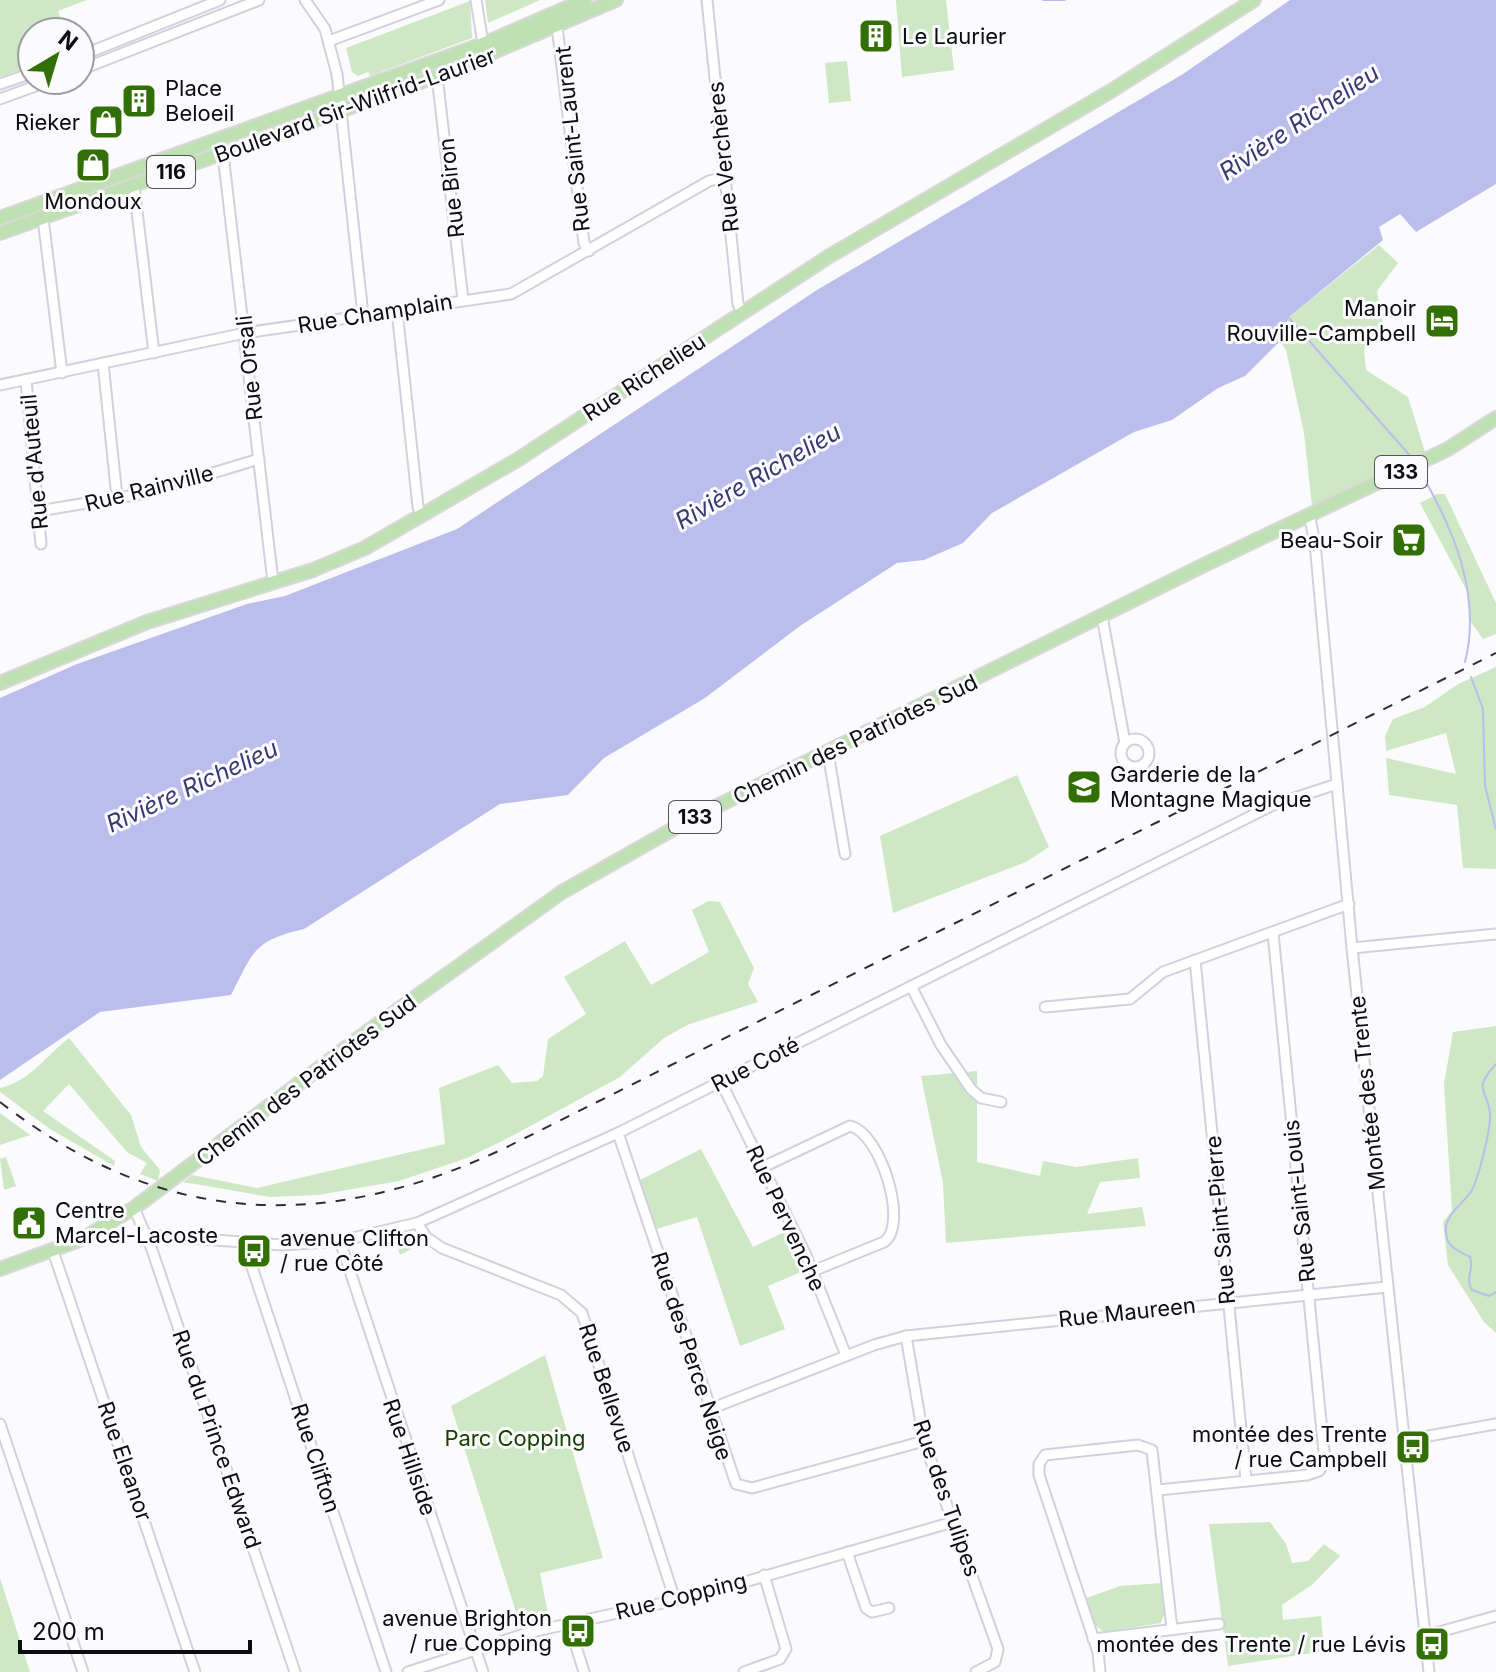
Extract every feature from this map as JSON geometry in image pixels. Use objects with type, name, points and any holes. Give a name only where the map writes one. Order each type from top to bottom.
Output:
[{"type":"main road","name":"Boulevard Sir-Wilfrid-Laurier","points":[[0,218],[483,44],[585,0]]},
{"type":"main road","name":"Boulevard Sir-Wilfrid-Laurier","points":[[0,233],[437,76],[616,0]]},
{"type":"main road","name":"Rue Richelieu","points":[[0,683],[147,622],[345,557],[422,516],[528,453],[861,237],[1111,91],[1254,0]]},
{"type":"main road","name":"Chemin des Patriotes Sud","points":[[134,1208],[548,901],[689,820],[1494,424]]},
{"type":"main road","name":"133","points":[[0,1269],[53,1251],[134,1208]]},
{"type":"street","points":[[96,50],[220,0]]},
{"type":"street","points":[[96,64],[259,0]]},
{"type":"street","points":[[305,0],[329,41],[340,95],[363,315]]},
{"type":"street","points":[[329,41],[438,0]]},
{"type":"street","points":[[476,0],[483,44]]},
{"type":"street","name":"Rue Verchères","points":[[707,0],[738,304],[742,313]]},
{"type":"street","name":"Rue Saint-Laurent","points":[[557,27],[584,243],[589,251]]},
{"type":"street","name":"Rue Biron","points":[[437,76],[463,300]]},
{"type":"street","name":"Rue Orsali","points":[[223,154],[273,582]]},
{"type":"street","name":"Rue Champlain","points":[[0,385],[245,333],[517,291],[709,181],[724,177]]},
{"type":"street","points":[[134,186],[154,353]]},
{"type":"street","points":[[43,218],[62,373]]},
{"type":"street","points":[[397,310],[418,507],[422,516]]},
{"type":"street","points":[[103,363],[117,497]]},
{"type":"street","name":"Rue d'Auteuil","points":[[26,380],[41,544]]},
{"type":"street","name":"Rue Rainville","points":[[39,511],[106,503],[117,497],[147,493],[259,459]]},
{"type":"street","name":"Montée des Trente","points":[[1309,514],[1317,556],[1352,948],[1429,1672]]},
{"type":"street","points":[[1102,616],[1125,743]]},
{"type":"street","points":[[828,753],[845,854]]},
{"type":"street","name":"Rue Coté","points":[[147,1235],[249,1244],[340,1241],[417,1223],[618,1133],[1273,805],[1337,784]]},
{"type":"street","points":[[1045,1007],[1130,999],[1157,976],[1349,904]]},
{"type":"street","name":"Rue Saint-Louis","points":[[1246,1480],[1311,1474],[1322,1468],[1324,1447],[1273,933]]},
{"type":"street","points":[[1352,948],[1496,934]]},
{"type":"street","name":"Rue Saint-Pierre","points":[[1195,960],[1246,1480]]},
{"type":"street","points":[[911,986],[941,1045],[971,1089],[981,1098],[1001,1102]]},
{"type":"street","name":"Rue Pervenche","points":[[721,1082],[813,1271],[846,1355]]},
{"type":"street","points":[[763,1167],[850,1126],[862,1131],[883,1160],[893,1219],[892,1235],[884,1242],[813,1271]]},
{"type":"street","name":"Rue des Perce Neige","points":[[618,1133],[733,1480],[743,1488],[924,1441]]},
{"type":"street","name":"Rue du Prince Edward","points":[[134,1208],[147,1235],[295,1672]]},
{"type":"street","name":"Rue Bellevue","points":[[417,1223],[426,1237],[442,1248],[561,1295],[582,1313],[675,1600]]},
{"type":"street","name":"Rue Hillside","points":[[340,1241],[483,1672]]},
{"type":"street","name":"Rue Clifton","points":[[249,1244],[249,1258],[386,1672]]},
{"type":"street","name":"Rue Eleanor","points":[[53,1251],[195,1672]]},
{"type":"street","name":"Rue Maureen","points":[[710,1409],[846,1355],[906,1336],[1387,1287]]},
{"type":"street","name":"Rue des Tulipes","points":[[906,1336],[924,1441],[997,1644],[997,1657],[976,1672]]},
{"type":"street","points":[[0,1424],[83,1672]]},
{"type":"street","points":[[1406,1440],[1496,1424]]},
{"type":"street","points":[[1100,1672],[1093,1639],[1039,1475],[1040,1461],[1053,1452],[1144,1445],[1153,1453],[1172,1629]]},
{"type":"street","points":[[1158,1490],[1246,1480]]},
{"type":"street","name":"Rue Copping","points":[[408,1672],[475,1649],[675,1600],[953,1522]]},
{"type":"street","points":[[847,1552],[866,1608],[872,1612],[889,1608]]},
{"type":"street","points":[[744,1672],[777,1660],[786,1649],[764,1575]]},
{"type":"street","points":[[1425,1636],[1496,1616]]},
{"type":"street","points":[[569,1624],[584,1672]]},
{"type":"street","points":[[1093,1639],[1219,1624]]},
{"type":"green space","points":[[0,0],[87,0],[58,11],[60,16],[16,16],[16,72],[0,77]]},
{"type":"green space","points":[[485,0],[540,0],[488,23]]},
{"type":"green space","points":[[896,0],[946,0],[954,70],[902,77]]},
{"type":"green space","points":[[470,1],[472,38],[370,76],[368,72],[358,76],[352,72],[346,48]]},
{"type":"green space","points":[[847,61],[851,101],[829,103],[825,63]]},
{"type":"green space","points":[[1379,245],[1398,263],[1377,291],[1383,324],[1364,350],[1366,370],[1408,397],[1425,452],[1312,506],[1304,433],[1286,350],[1282,344],[1289,317]]},
{"type":"green space","points":[[1437,494],[1445,494],[1496,603],[1496,634],[1483,639],[1470,621],[1467,591],[1420,503]]},
{"type":"green space","points":[[1496,667],[1496,869],[1463,868],[1457,805],[1389,795],[1386,758],[1456,774],[1446,733],[1386,751],[1385,736],[1393,719],[1425,707],[1458,684]]},
{"type":"green space","points":[[1017,775],[1049,847],[1026,862],[893,913],[880,836]]},
{"type":"green space","points":[[708,901],[720,902],[754,968],[748,984],[758,1002],[687,1025],[664,1038],[620,1077],[512,1136],[467,1158],[399,1181],[318,1195],[270,1197],[183,1182],[192,1175],[257,1188],[445,1144],[439,1088],[498,1065],[512,1083],[537,1081],[543,1076],[548,1039],[586,1014],[564,977],[625,941],[651,985],[709,952],[692,910]]},
{"type":"green space","points":[[1496,1026],[1496,1333],[1484,1322],[1448,1265],[1443,1222],[1452,1211],[1444,1084],[1453,1032]]},
{"type":"green space","points":[[69,1038],[131,1115],[141,1147],[160,1170],[158,1181],[140,1174],[147,1163],[127,1152],[69,1084],[43,1111],[115,1161],[114,1166],[50,1129],[0,1092],[0,1088],[29,1074]]},
{"type":"green space","points":[[977,1071],[977,1162],[1040,1176],[1043,1161],[1076,1167],[1138,1158],[1140,1178],[1100,1182],[1087,1214],[1142,1207],[1146,1226],[946,1243],[943,1183],[921,1076]]},
{"type":"green space","points":[[0,1113],[30,1135],[0,1145]]},
{"type":"green space","points":[[701,1149],[753,1247],[788,1230],[806,1270],[768,1286],[785,1329],[740,1346],[697,1217],[656,1229],[640,1180]]},
{"type":"green space","points":[[6,1157],[16,1186],[4,1190],[0,1159]]},
{"type":"green space","points":[[409,1232],[424,1242],[400,1255],[393,1234]]},
{"type":"green space","name":"Parc Copping","points":[[545,1355],[603,1558],[540,1573],[550,1624],[522,1631],[451,1406]]},
{"type":"green space","points":[[1270,1522],[1286,1544],[1292,1563],[1308,1561],[1324,1544],[1340,1556],[1313,1584],[1282,1605],[1283,1620],[1321,1616],[1324,1651],[1228,1666],[1209,1524]]},
{"type":"green space","points":[[0,1578],[30,1672],[0,1672]]},
{"type":"green space","points":[[1163,1583],[1166,1609],[1161,1623],[1104,1632],[1093,1624],[1084,1599],[1120,1586]]},
{"type":"water","name":"Rivière Richelieu","points":[[1290,0],[1496,0],[1496,184],[1416,232],[1400,214],[1379,227],[1383,240],[1289,317],[1279,342],[1245,376],[1218,388],[1172,420],[1134,432],[992,513],[963,543],[924,560],[897,563],[800,626],[705,698],[604,758],[568,795],[500,804],[304,929],[274,938],[257,950],[231,995],[100,1012],[0,1080],[0,698],[77,664],[247,604],[285,596],[457,529],[817,290],[1183,74]]},
{"type":"waterway","points":[[1043,0],[1065,0]]},
{"type":"waterway","points":[[1289,318],[1412,458]]},
{"type":"waterway","points":[[1419,470],[1453,538],[1467,587],[1470,612],[1465,662]]},
{"type":"waterway","points":[[1471,677],[1483,709],[1485,786],[1496,829]]},
{"type":"waterway","points":[[1496,1064],[1483,1085],[1490,1121],[1479,1170],[1471,1192],[1448,1219],[1446,1226],[1451,1246],[1470,1257],[1469,1281],[1472,1290],[1489,1296],[1496,1292]]},
{"type":"railway","points":[[0,1102],[61,1143],[122,1174],[183,1194],[246,1204],[309,1204],[374,1194],[440,1175],[507,1147],[1496,653]]},
{"type":"place","name":"Le Laurier","points":[[876,36]]},
{"type":"place","name":"Place Beloeil","points":[[139,101]]},
{"type":"place","name":"Rieker","points":[[106,122]]},
{"type":"place","name":"Mondoux","points":[[93,165]]},
{"type":"place","name":"Manoir Rouville-Campbell","points":[[1442,321]]},
{"type":"place","name":"Beau-Soir","points":[[1409,540]]},
{"type":"place","name":"Garderie de la Montagne Magique","points":[[1084,787]]},
{"type":"place","name":"Centre Marcel-Lacoste","points":[[29,1223]]},
{"type":"place","name":"avenue Clifton / rue Côté","points":[[254,1251]]},
{"type":"place","name":"montée des Trente / rue Campbell","points":[[1413,1447]]},
{"type":"place","name":"avenue Brighton / rue Copping","points":[[578,1631]]},
{"type":"place","name":"montée des Trente / rue Lévis","points":[[1432,1644]]}]
